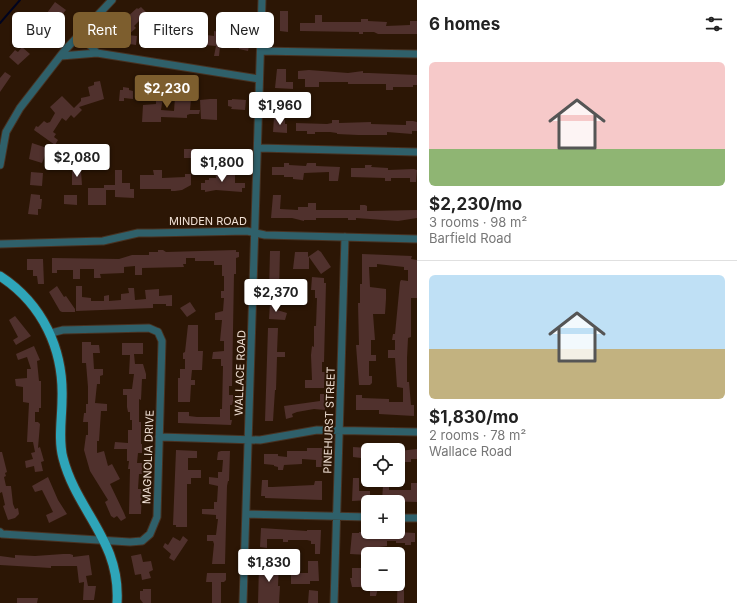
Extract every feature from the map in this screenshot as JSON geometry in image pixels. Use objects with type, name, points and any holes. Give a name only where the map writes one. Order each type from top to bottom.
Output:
[{"type":"main road","points":[[0,276],[24,297],[51,334],[60,362],[62,381],[63,457],[73,484],[104,540],[114,563],[118,586],[117,603]]},
{"type":"street","points":[[101,12],[112,0]]},
{"type":"street","name":"WALLACE ROAD","points":[[243,603],[262,0]]},
{"type":"street","points":[[0,165],[6,132],[12,121],[36,86],[73,42]]},
{"type":"street","points":[[93,48],[97,53]]},
{"type":"street","points":[[261,51],[417,54]]},
{"type":"street","points":[[61,56],[97,53],[259,79]]},
{"type":"street","points":[[258,148],[417,152]]},
{"type":"street","name":"MINDEN ROAD","points":[[0,244],[103,241],[138,233],[152,232],[255,232],[265,234],[417,239]]},
{"type":"street","name":"PINEHURST STREET","points":[[334,603],[345,237]]},
{"type":"street","name":"MAGNOLIA DRIVE","points":[[51,334],[63,330],[160,329],[162,341],[157,517],[154,526],[142,541],[104,540]]},
{"type":"street","points":[[159,437],[248,440],[267,439],[317,430],[417,432]]},
{"type":"street","points":[[246,514],[361,517]]},
{"type":"street","points":[[405,518],[417,518]]},
{"type":"street","points":[[0,532],[2,534],[104,540]]},
{"type":"building","points":[[55,2],[66,10],[64,12],[48,12]]},
{"type":"building","points":[[141,7],[146,12],[139,12],[139,21],[134,26],[136,28],[131,32],[131,13],[137,8],[138,9]]},
{"type":"building","points":[[280,11],[288,11],[288,32],[280,31]]},
{"type":"building","points":[[315,15],[322,15],[322,22],[361,22],[361,19],[368,19],[368,21],[387,22],[386,26],[410,25],[410,21],[417,21],[417,34],[378,34],[374,32],[363,32],[363,34],[359,34],[359,32],[300,31],[300,23],[315,23]]},
{"type":"building","points":[[214,31],[216,31],[216,46],[208,45],[208,35],[214,36]]},
{"type":"building","points":[[131,35],[137,36],[136,45],[131,44]]},
{"type":"building","points":[[216,46],[216,48],[220,48],[219,56],[214,56]]},
{"type":"building","points":[[23,48],[30,54],[18,65],[9,57],[15,50],[18,52]]},
{"type":"building","points":[[239,48],[249,48],[248,51]]},
{"type":"building","points":[[277,69],[286,69],[286,82],[293,82],[293,89],[275,88]]},
{"type":"building","points":[[309,70],[348,73],[363,71],[363,73],[417,75],[417,85],[413,85],[413,87],[393,87],[393,90],[386,90],[386,84],[319,82],[319,87],[305,87],[305,79],[298,79],[298,71]]},
{"type":"building","points":[[5,72],[11,76],[0,92],[0,78]]},
{"type":"building","points":[[100,81],[104,99],[79,107],[82,110],[74,118],[71,115],[66,121],[62,118],[53,132],[56,134],[54,137],[58,140],[55,145],[34,130],[36,126],[38,127],[44,121],[47,123],[50,122],[55,113],[50,107],[62,96],[74,108],[81,101],[81,98],[90,96],[88,87],[94,85],[94,82]]},
{"type":"building","points":[[123,87],[129,88],[129,90],[133,91],[133,99],[124,98],[124,101],[119,101],[120,90],[123,90]]},
{"type":"building","points":[[156,90],[164,91],[161,110],[174,111],[175,97],[184,97],[191,99],[190,110],[200,110],[199,114],[187,115],[187,118],[161,117],[161,122],[142,122],[143,105],[156,104]]},
{"type":"building","points":[[217,99],[217,120],[201,119],[200,100]]},
{"type":"building","points":[[228,100],[246,100],[245,110],[231,109],[232,107],[228,106]]},
{"type":"building","points":[[274,117],[280,117],[280,120],[285,120],[285,124],[287,124],[287,133],[273,132]]},
{"type":"building","points":[[332,120],[339,120],[339,123],[371,122],[371,124],[406,125],[406,121],[413,121],[417,122],[417,131],[412,131],[412,134],[387,132],[387,135],[358,135],[337,134],[330,132],[315,132],[315,134],[307,134],[307,131],[296,131],[296,123],[327,124],[332,123]]},
{"type":"building","points":[[32,143],[54,151],[51,156],[46,153],[42,163],[29,159]]},
{"type":"building","points":[[184,149],[194,149],[194,158],[184,158]]},
{"type":"building","points":[[284,163],[289,163],[289,165],[306,166],[307,163],[316,163],[316,166],[340,167],[338,181],[329,181],[329,172],[304,173],[303,180],[293,179],[293,177],[284,177],[284,175],[272,175],[272,167],[284,167]]},
{"type":"building","points":[[365,165],[372,165],[371,167],[388,168],[388,170],[417,170],[416,182],[410,182],[410,178],[391,178],[391,181],[385,181],[385,178],[351,177],[351,168],[365,168]]},
{"type":"building","points":[[215,168],[222,168],[222,175],[235,174],[235,183],[245,183],[245,188],[242,188],[242,192],[216,190],[205,192],[205,190],[201,190],[201,183],[205,183],[205,180],[209,180],[209,178],[216,178]]},
{"type":"building","points":[[115,170],[122,170],[122,183],[130,183],[130,189],[134,189],[134,198],[115,197],[115,190],[106,190],[106,205],[88,205],[88,188],[104,188],[104,185],[115,185]]},
{"type":"building","points":[[153,170],[162,170],[162,178],[185,177],[185,174],[191,174],[191,185],[182,190],[175,191],[171,191],[171,189],[140,189],[140,175],[154,175]]},
{"type":"building","points":[[72,171],[81,171],[82,185],[72,185]]},
{"type":"building","points":[[31,172],[43,173],[42,186],[30,185]]},
{"type":"building","points":[[31,194],[40,195],[40,199],[42,199],[41,209],[38,209],[38,215],[28,214]]},
{"type":"building","points":[[64,195],[77,195],[77,205],[64,204]]},
{"type":"building","points":[[273,195],[281,195],[280,209],[298,210],[298,207],[308,207],[308,203],[316,203],[316,210],[360,210],[360,205],[365,205],[367,206],[367,211],[417,210],[417,218],[398,221],[356,218],[356,220],[348,220],[348,218],[316,218],[316,220],[304,221],[292,218],[271,218]]},
{"type":"building","points":[[158,250],[163,250],[166,252],[236,250],[236,252],[239,252],[239,257],[236,258],[236,274],[234,274],[232,386],[229,386],[229,395],[233,395],[232,405],[230,405],[230,420],[232,420],[231,425],[178,423],[178,412],[189,412],[189,416],[197,417],[220,417],[220,409],[222,409],[223,366],[221,366],[221,359],[212,359],[213,352],[224,351],[224,341],[220,341],[222,320],[215,320],[215,313],[223,311],[224,298],[221,298],[221,291],[224,291],[224,276],[222,276],[222,265],[214,265],[214,261],[195,261],[195,258],[186,258],[186,264],[183,264],[184,267],[142,268],[142,275],[135,275],[135,266],[124,267],[124,273],[100,274],[101,278],[94,278],[94,269],[80,269],[80,279],[73,279],[73,270],[57,270],[57,273],[52,273],[52,258],[119,259],[132,255],[149,255],[149,252],[158,252]]},
{"type":"building","points":[[318,250],[331,267],[321,274],[309,257],[309,269],[293,269],[295,252],[308,252],[308,257]]},
{"type":"building","points":[[270,251],[280,251],[279,291],[288,286],[291,293],[281,298],[278,293],[270,293],[269,290]]},
{"type":"building","points":[[362,254],[412,256],[411,259],[417,260],[417,298],[411,298],[411,337],[408,338],[407,358],[407,382],[409,382],[411,405],[414,405],[414,416],[379,414],[379,410],[356,410],[356,395],[362,395],[362,398],[389,399],[389,402],[403,402],[403,388],[397,387],[395,358],[388,358],[388,350],[395,350],[395,340],[392,340],[393,334],[395,334],[400,282],[401,280],[408,281],[408,270],[404,270],[404,267],[377,264],[377,267],[369,267],[370,287],[386,289],[385,314],[373,314],[375,340],[371,340],[371,355],[376,355],[376,361],[369,361],[369,376],[372,376],[372,383],[370,385],[359,385],[356,345],[359,345],[358,303],[360,303],[360,284],[362,284]]},
{"type":"building","points":[[27,259],[43,259],[44,284],[38,284],[37,276],[33,276],[33,270],[27,270]]},
{"type":"building","points":[[312,277],[324,278],[324,283],[326,283],[324,362],[322,362],[322,372],[325,372],[324,388],[305,388],[305,380],[312,380],[311,355],[312,346],[314,347],[314,326],[316,326],[317,298],[315,298],[315,290],[311,290]]},
{"type":"building","points":[[57,286],[64,297],[66,296],[75,309],[75,312],[60,311],[49,292]]},
{"type":"building","points":[[76,286],[82,286],[82,297],[91,298],[91,301],[104,301],[104,296],[109,295],[109,301],[121,300],[121,294],[129,293],[128,288],[134,288],[135,300],[146,299],[145,290],[159,289],[159,296],[172,295],[172,306],[166,306],[166,304],[153,304],[153,308],[76,311]]},
{"type":"building","points":[[190,302],[196,311],[187,317],[180,308]]},
{"type":"building","points":[[270,303],[278,303],[277,310],[287,313],[285,320],[269,319]]},
{"type":"building","points":[[15,316],[31,336],[16,345],[13,340],[18,337],[9,320]]},
{"type":"building","points":[[188,325],[198,325],[198,351],[203,351],[202,370],[192,370],[191,380],[195,380],[195,385],[191,385],[190,402],[178,402],[178,378],[180,378],[180,369],[185,369],[185,359],[183,359],[183,353],[185,352]]},
{"type":"building","points":[[268,328],[278,328],[277,352],[285,352],[285,357],[277,357],[273,421],[265,421]]},
{"type":"building","points":[[82,342],[91,342],[91,345],[99,345],[100,353],[93,353],[94,369],[103,369],[103,375],[100,376],[100,384],[97,384],[95,403],[107,404],[107,411],[101,411],[97,453],[104,451],[108,466],[112,464],[120,479],[110,484],[126,518],[121,521],[117,516],[114,518],[111,516],[105,502],[108,500],[90,471],[84,450],[86,435],[88,435],[88,422],[83,422],[84,413],[86,413],[86,404],[88,404],[88,387],[86,363],[82,363]]},
{"type":"building","points":[[122,343],[143,343],[143,354],[134,354],[135,364],[143,364],[146,374],[146,379],[142,379],[141,400],[139,399],[139,422],[141,422],[142,453],[138,453],[137,463],[142,463],[142,474],[139,474],[138,489],[142,489],[141,514],[129,514],[130,469],[128,469],[129,461],[127,461],[127,449],[114,449],[115,442],[128,443],[128,430],[132,430],[132,420],[130,420],[130,412],[128,412],[127,407],[127,395],[123,395],[123,389],[132,389],[134,374],[129,374],[130,355],[122,355]]},
{"type":"building","points":[[34,346],[40,360],[37,361],[39,381],[41,381],[41,408],[39,408],[39,412],[35,412],[35,422],[40,424],[38,448],[40,447],[44,461],[41,462],[43,471],[35,472],[34,466],[26,468],[25,461],[33,459],[31,453],[35,452],[33,442],[27,442],[29,403],[23,402],[23,387],[16,386],[15,379],[27,378],[27,369],[31,369],[27,357],[18,360],[16,354]]},
{"type":"building","points":[[320,394],[326,394],[325,410],[314,409],[297,412],[292,414],[293,417],[286,419],[284,406],[320,401]]},
{"type":"building","points":[[353,447],[361,448],[361,458],[353,457]]},
{"type":"building","points":[[307,448],[324,448],[323,467],[316,467],[316,460],[302,459],[302,464],[284,465],[283,470],[278,470],[278,467],[274,465],[264,464],[264,454],[278,454],[278,456],[287,457],[287,451],[307,451]]},
{"type":"building","points":[[417,449],[417,459],[411,459],[411,462],[405,462],[405,450]]},
{"type":"building","points":[[176,450],[197,451],[197,458],[188,458],[188,470],[201,470],[201,478],[191,478],[191,484],[187,484],[187,527],[176,527],[176,525],[173,525]]},
{"type":"building","points":[[230,451],[229,481],[227,486],[225,564],[212,564],[214,544],[213,541],[207,541],[207,535],[216,535],[218,519],[216,519],[216,515],[202,514],[202,509],[214,509],[214,502],[217,502],[218,486],[209,484],[209,477],[218,478],[218,472],[222,472],[223,460],[217,460],[218,452]]},
{"type":"building","points":[[0,452],[2,452],[7,472],[5,473],[6,476],[4,477],[6,486],[11,486],[13,504],[15,509],[18,508],[19,514],[15,518],[8,520],[3,506],[5,505],[2,492],[0,493]]},
{"type":"building","points":[[48,477],[58,500],[67,514],[49,523],[46,515],[53,512],[42,490],[35,492],[32,486]]},
{"type":"building","points":[[353,478],[359,478],[359,491],[370,491],[370,495],[361,495],[361,500],[352,501]]},
{"type":"building","points":[[262,480],[268,480],[268,487],[314,485],[315,481],[322,481],[322,500],[265,498],[265,496],[261,496]]},
{"type":"building","points":[[411,483],[417,483],[417,502],[405,502],[405,495],[382,495],[383,487],[389,487],[389,490],[411,490]]},
{"type":"building","points":[[261,528],[307,531],[321,530],[320,554],[315,554],[315,544],[311,544],[311,541],[307,540],[288,540],[288,542],[283,542],[283,539],[267,539],[267,548],[260,547]]},
{"type":"building","points":[[361,532],[361,539],[405,539],[405,532],[415,533],[415,542],[411,542],[411,545],[405,545],[405,543],[396,543],[396,541],[387,541],[387,546],[361,547],[361,555],[350,554],[352,533]]},
{"type":"building","points":[[183,536],[188,540],[174,561],[169,558],[171,554],[163,547],[165,543],[168,545],[173,537],[180,541]]},
{"type":"building","points":[[70,554],[73,555],[73,557],[89,555],[92,575],[86,576],[88,586],[96,586],[94,600],[83,600],[84,582],[79,583],[77,566],[51,566],[51,568],[0,565],[0,556],[15,558],[15,555],[35,556]]},
{"type":"building","points":[[141,554],[143,562],[151,561],[153,570],[149,572],[151,578],[142,580],[141,574],[135,575],[131,556]]},
{"type":"building","points":[[272,560],[279,563],[279,603],[258,603],[259,565],[269,565]]},
{"type":"building","points":[[308,561],[318,561],[319,581],[310,581],[310,584],[291,584],[291,573],[308,573]]},
{"type":"building","points":[[352,568],[361,568],[361,587],[352,587],[350,578],[352,578]]},
{"type":"building","points":[[207,573],[226,573],[226,580],[221,582],[221,603],[212,603],[212,582],[206,582]]},
{"type":"building","points":[[143,589],[151,589],[151,603],[143,603],[140,599],[140,591],[143,591]]},
{"type":"building","points":[[309,590],[318,591],[318,603],[308,603]]},
{"type":"building","points":[[370,591],[377,591],[376,596],[370,596]]},
{"type":"building","points":[[397,591],[404,591],[404,603],[397,603]]},
{"type":"building","points":[[17,598],[38,598],[37,603],[17,603]]},
{"type":"waterway","points":[[0,23],[20,0]]}]
